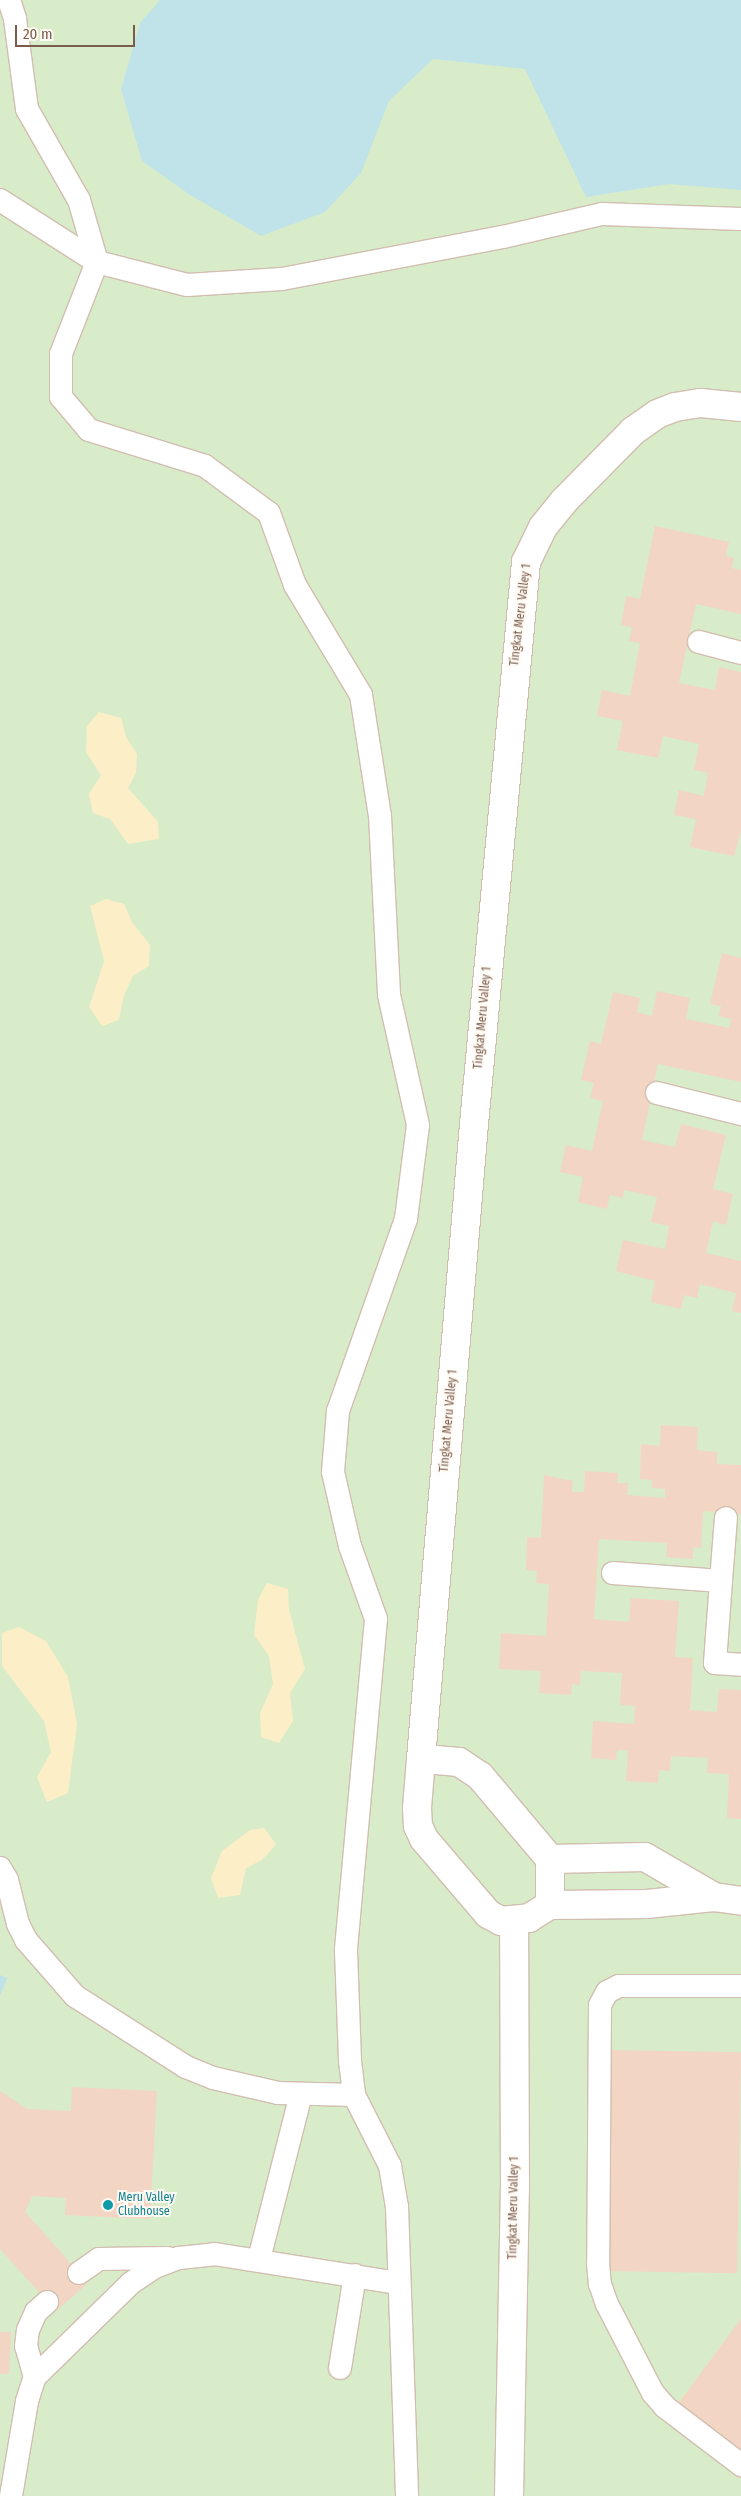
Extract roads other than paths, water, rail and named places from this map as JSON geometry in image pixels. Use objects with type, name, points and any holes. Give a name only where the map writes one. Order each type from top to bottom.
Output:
[{"type":"street","name":"Tingkat Meru Valley 1","points":[[509,2496],[515,2188],[514,1921],[501,1920],[488,1914],[424,1839],[418,1826],[417,1808],[474,1124],[526,562],[542,527],[564,500],[633,431],[676,407],[701,403],[741,407]]},
{"type":"street","points":[[421,1759],[458,1762],[469,1767],[550,1859],[550,1905]]},
{"type":"street","points":[[550,1859],[645,1857],[714,1897]]},
{"type":"street","points":[[514,1921],[529,1918],[550,1905],[646,1904],[714,1897],[741,1901]]},
{"type":"lane","points":[[9,0],[15,20],[27,108],[78,200],[97,262],[61,354],[61,397],[88,430],[205,466],[269,514],[295,585],[361,695],[380,816],[389,995],[418,1125],[406,1219],[338,1411],[333,1472],[350,1546],[376,1619],[346,1951],[354,2095],[390,2166],[397,2207],[407,2496]]},
{"type":"lane","points":[[0,200],[97,262],[187,285],[282,279],[503,237],[602,214],[741,219]]},
{"type":"lane","points":[[699,642],[741,653]]},
{"type":"lane","points":[[657,1093],[741,1114]]},
{"type":"lane","points":[[726,1518],[715,1663],[741,1665]]},
{"type":"lane","points":[[613,1573],[721,1581]]},
{"type":"lane","points":[[0,1868],[7,1880],[18,1924],[26,1940],[75,1996],[186,2067],[213,2078],[278,2093],[354,2095]]},
{"type":"lane","points":[[741,1986],[619,1986],[607,1992],[600,2005],[598,2263],[600,2284],[607,2304],[653,2393],[665,2407],[741,2466]]},
{"type":"lane","points":[[259,2259],[301,2094]]},
{"type":"lane","points":[[79,2273],[99,2259],[179,2258],[216,2254],[259,2259],[399,2283]]},
{"type":"lane","points":[[11,2496],[27,2401],[35,2377],[131,2283],[155,2266],[179,2258]]},
{"type":"lane","points":[[340,2368],[355,2275]]},
{"type":"lane","points":[[35,2377],[26,2346],[28,2330],[36,2312],[47,2302]]},
{"type":"water","points":[[160,0],[741,0],[741,190],[669,184],[586,197],[525,69],[433,59],[389,101],[361,173],[325,212],[261,236],[190,195],[142,161],[121,89],[140,23]]},
{"type":"water","points":[[0,1975],[7,1978],[0,1995]]},
{"type":"place","name":"Meru Valley Clubhouse","points":[[108,2205]]}]
